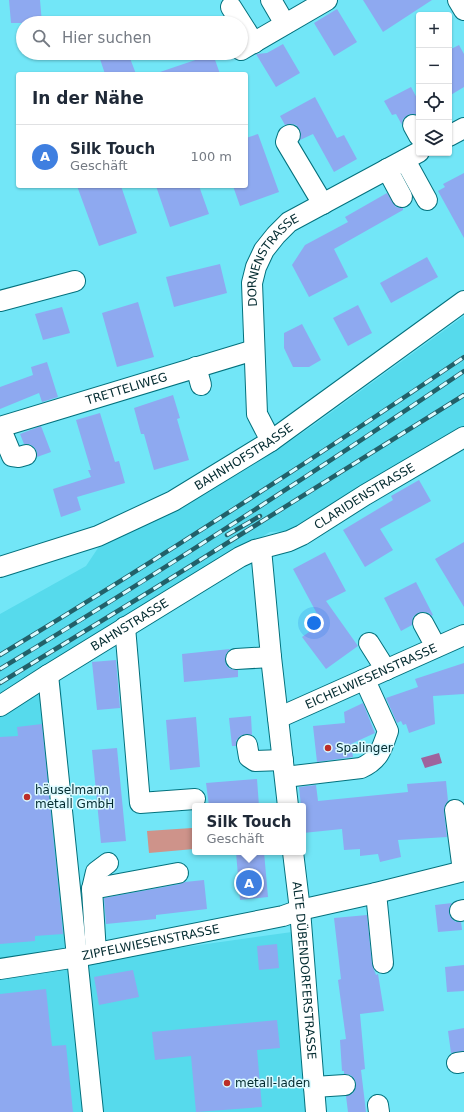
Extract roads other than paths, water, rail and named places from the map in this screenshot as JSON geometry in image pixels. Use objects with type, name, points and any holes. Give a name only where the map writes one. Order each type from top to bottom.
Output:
[{"type":"street","points":[[271,0],[285,24]]},
{"type":"street","points":[[248,46],[327,0]]},
{"type":"street","points":[[458,0],[464,10]]},
{"type":"street","points":[[231,6],[233,16]]},
{"type":"street","points":[[452,134],[464,128]]},
{"type":"street","points":[[290,135],[288,136],[286,142],[323,204]]},
{"type":"street","points":[[412,156],[427,200]]},
{"type":"street","name":"DORNENSTRASSE","points":[[271,441],[257,414],[254,350],[252,283],[256,267],[264,250],[289,222],[412,156]]},
{"type":"street","points":[[387,169],[402,196]]},
{"type":"street","points":[[0,301],[75,280]]},
{"type":"street","name":"BAHNHOFSTRASSE","points":[[0,567],[98,536],[173,501],[271,441],[464,301]]},
{"type":"street","name":"TRETTELIWEG","points":[[0,427],[199,376],[254,350]]},
{"type":"street","points":[[0,427],[12,456],[19,457],[26,455]]},
{"type":"street","name":"CLARIDENSTRASSE","points":[[261,548],[289,541],[302,535],[364,495],[464,437]]},
{"type":"street","points":[[261,548],[271,657],[288,803]]},
{"type":"street","name":"BAHNSTRASSE","points":[[0,706],[240,557],[261,548]]},
{"type":"street","points":[[423,623],[436,648]]},
{"type":"street","points":[[126,627],[140,803],[195,799]]},
{"type":"street","name":"EICHELWIESENSTRASSE","points":[[278,718],[464,635]]},
{"type":"street","points":[[369,643],[386,670]]},
{"type":"street","points":[[236,659],[271,657]]},
{"type":"street","points":[[48,675],[93,1112]]},
{"type":"street","points":[[247,746],[249,757],[255,761],[284,769],[361,768],[372,764],[383,748],[388,731],[364,680]]},
{"type":"street","points":[[455,810],[463,871]]},
{"type":"street","name":"ALTE DÜBENDORFERSTRASSE","points":[[293,855],[300,910],[316,1112]]},
{"type":"street","points":[[96,953],[92,889],[96,872],[108,863]]},
{"type":"street","name":"ZIPFELWIESENSTRASSE","points":[[0,969],[77,957],[283,916],[300,910],[463,871]]},
{"type":"street","points":[[92,889],[178,873]]},
{"type":"street","points":[[376,893],[383,962]]},
{"type":"street","points":[[314,1087],[345,1085]]},
{"type":"railway","points":[[0,655],[234,509],[464,357]]},
{"type":"railway","points":[[0,669],[118,597],[234,523],[350,448],[464,371]]},
{"type":"railway","points":[[0,683],[464,395]]},
{"type":"railway","points":[[227,535],[260,516]]},
{"type":"place","name":"Spalinger","points":[[328,748]]},
{"type":"place","name":"häuselmann metall GmbH","points":[[27,797]]},
{"type":"place","name":"Silk Touch","points":[[249,883]]},
{"type":"place","name":"metall-laden","points":[[227,1083]]}]
